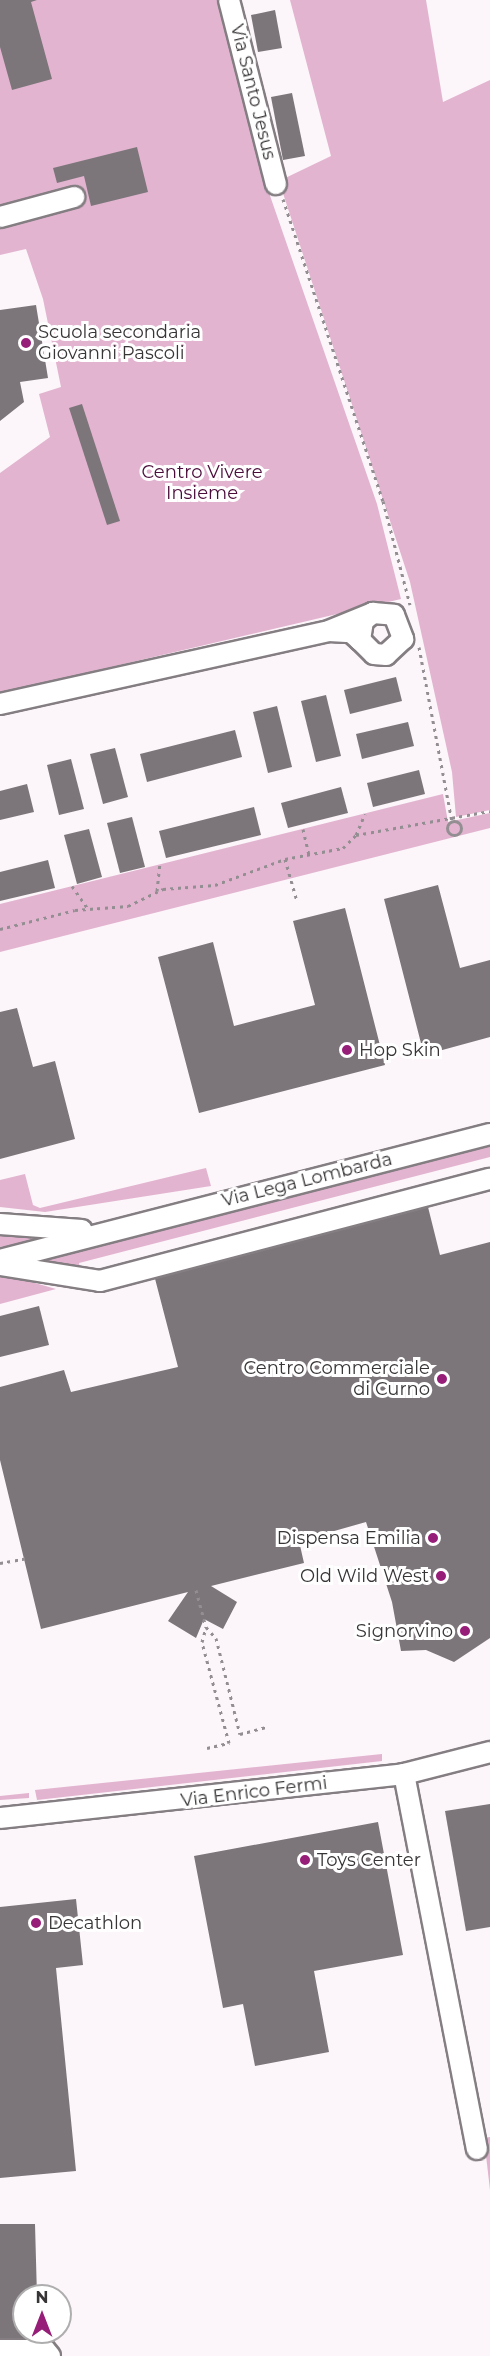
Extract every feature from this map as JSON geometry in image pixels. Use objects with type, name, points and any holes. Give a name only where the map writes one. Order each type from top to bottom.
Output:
[{"type":"street","name":"Via Santo Jesus","points":[[229,0],[276,184]]},
{"type":"street","points":[[0,217],[74,197]]},
{"type":"street","points":[[360,640],[363,621],[373,613]]},
{"type":"street","points":[[0,705],[329,631],[373,613],[394,615],[403,639],[386,655],[374,654],[351,632],[329,631]]},
{"type":"street","name":"Via Lega Lombarda","points":[[0,1260],[490,1134]]},
{"type":"street","points":[[0,1265],[100,1281],[490,1179]]},
{"type":"street","name":"Via Lega Lombarda","points":[[0,1224],[61,1232],[123,1227]]},
{"type":"street","name":"Via Enrico Fermi","points":[[5,1821],[404,1774],[490,1752]]},
{"type":"street","points":[[404,1774],[477,2149]]},
{"type":"street","points":[[0,2350],[45,2350],[50,2356]]},
{"type":"path","points":[[276,184],[383,501],[410,608]]},
{"type":"path","points":[[417,641],[452,821],[447,830],[456,835],[460,826],[452,821]]},
{"type":"path","points":[[356,836],[452,821],[490,811]]},
{"type":"path","points":[[0,929],[88,909],[128,906],[156,893],[215,885],[285,859],[343,848],[356,836],[365,814]]},
{"type":"path","points":[[303,829],[309,854]]},
{"type":"path","points":[[285,859],[297,901]]},
{"type":"path","points":[[156,893],[160,864]]},
{"type":"path","points":[[72,886],[88,909]]},
{"type":"path","points":[[0,1563],[27,1558]]},
{"type":"path","points":[[196,1590],[206,1627],[216,1638],[240,1734],[267,1727]]},
{"type":"path","points":[[206,1627],[202,1642],[229,1743],[207,1748]]},
{"type":"green space","name":"Centro Vivere Insieme","points":[[0,0],[221,0],[267,187],[377,504],[401,599],[0,693],[0,473],[50,437],[39,394],[61,387],[43,299],[26,249],[0,255]]},
{"type":"green space","points":[[290,0],[426,0],[443,102],[490,80],[490,810],[456,817],[452,772],[410,582],[279,181],[331,156]]},
{"type":"green space","points":[[443,794],[448,822],[490,813],[490,828],[0,952],[0,904]]},
{"type":"green space","points":[[490,1146],[490,1157],[79,1263],[80,1272],[26,1263]]},
{"type":"green space","points":[[206,1168],[211,1186],[45,1212],[0,1207],[0,1180],[25,1174],[33,1205],[40,1208]]},
{"type":"green space","points":[[0,1232],[31,1236],[31,1242],[0,1247]]},
{"type":"green space","points":[[0,1273],[56,1289],[0,1304]]},
{"type":"green space","points":[[382,1754],[382,1761],[37,1800],[35,1790]]},
{"type":"green space","points":[[29,1793],[29,1798],[0,1800],[0,1796]]},
{"type":"green space","points":[[490,2137],[490,2190],[484,2138]]},
{"type":"building","points":[[0,0],[37,0],[31,2],[52,79],[12,90],[0,47]]},
{"type":"building","points":[[275,10],[282,48],[258,52],[251,15]]},
{"type":"building","points":[[292,93],[305,156],[283,160],[271,97]]},
{"type":"building","points":[[137,147],[148,192],[91,206],[84,176],[57,183],[53,168]]},
{"type":"building","points":[[36,305],[48,378],[20,382],[24,402],[0,421],[0,310]]},
{"type":"building","points":[[82,404],[120,521],[107,525],[69,408]]},
{"type":"building","points":[[396,677],[402,701],[350,714],[344,690]]},
{"type":"building","points":[[326,695],[341,756],[316,762],[301,701]]},
{"type":"building","points":[[277,706],[292,767],[268,773],[253,712]]},
{"type":"building","points":[[408,722],[414,746],[362,759],[356,734]]},
{"type":"building","points":[[235,730],[242,757],[147,782],[140,754]]},
{"type":"building","points":[[115,748],[128,797],[103,804],[90,754]]},
{"type":"building","points":[[71,759],[84,809],[59,815],[47,765]]},
{"type":"building","points":[[419,770],[425,794],[373,807],[367,783]]},
{"type":"building","points":[[27,784],[34,812],[0,820],[0,791]]},
{"type":"building","points":[[341,787],[348,813],[288,828],[281,803]]},
{"type":"building","points":[[254,807],[261,835],[166,858],[159,831]]},
{"type":"building","points":[[132,817],[145,867],[120,873],[107,823]]},
{"type":"building","points":[[89,829],[102,877],[77,884],[64,835]]},
{"type":"building","points":[[48,860],[55,888],[0,901],[0,872]]},
{"type":"building","points":[[438,885],[460,968],[490,960],[490,1037],[424,1055],[384,899]]},
{"type":"building","points":[[345,908],[385,1065],[199,1113],[158,957],[213,942],[234,1026],[315,1005],[293,921]]},
{"type":"building","points":[[17,1008],[33,1067],[55,1061],[75,1139],[0,1159],[0,1012]]},
{"type":"building","points":[[428,1207],[440,1255],[490,1242],[490,1638],[454,1662],[426,1650],[401,1651],[392,1602],[366,1522],[299,1541],[304,1563],[211,1586],[237,1602],[223,1629],[204,1619],[196,1638],[168,1621],[188,1592],[41,1629],[0,1460],[0,1387],[64,1370],[71,1392],[178,1367],[153,1271]]},
{"type":"building","points":[[39,1306],[49,1345],[0,1357],[0,1316]]},
{"type":"building","points":[[490,1804],[490,1927],[466,1931],[445,1811]]},
{"type":"building","points":[[378,1822],[403,1955],[314,1971],[329,2052],[255,2066],[243,2004],[223,2008],[194,1856]]},
{"type":"building","points":[[76,1899],[83,1965],[56,1968],[76,2171],[0,2178],[0,1907]]},
{"type":"building","points":[[0,2224],[35,2224],[37,2284],[12,2284],[12,2344],[38,2345],[0,2346]]},
{"type":"place","name":"Scuola secondaria Giovanni Pascoli","points":[[26,343]]},
{"type":"place","name":"Hop Skin","points":[[347,1050]]},
{"type":"place","name":"Centro Commerciale di Curno","points":[[442,1379]]},
{"type":"place","name":"Dispensa Emilia","points":[[433,1538]]},
{"type":"place","name":"Old Wild West","points":[[441,1576]]},
{"type":"place","name":"Signorvino","points":[[465,1631]]},
{"type":"place","name":"Toys Center","points":[[305,1860]]},
{"type":"place","name":"Decathlon","points":[[36,1923]]}]
